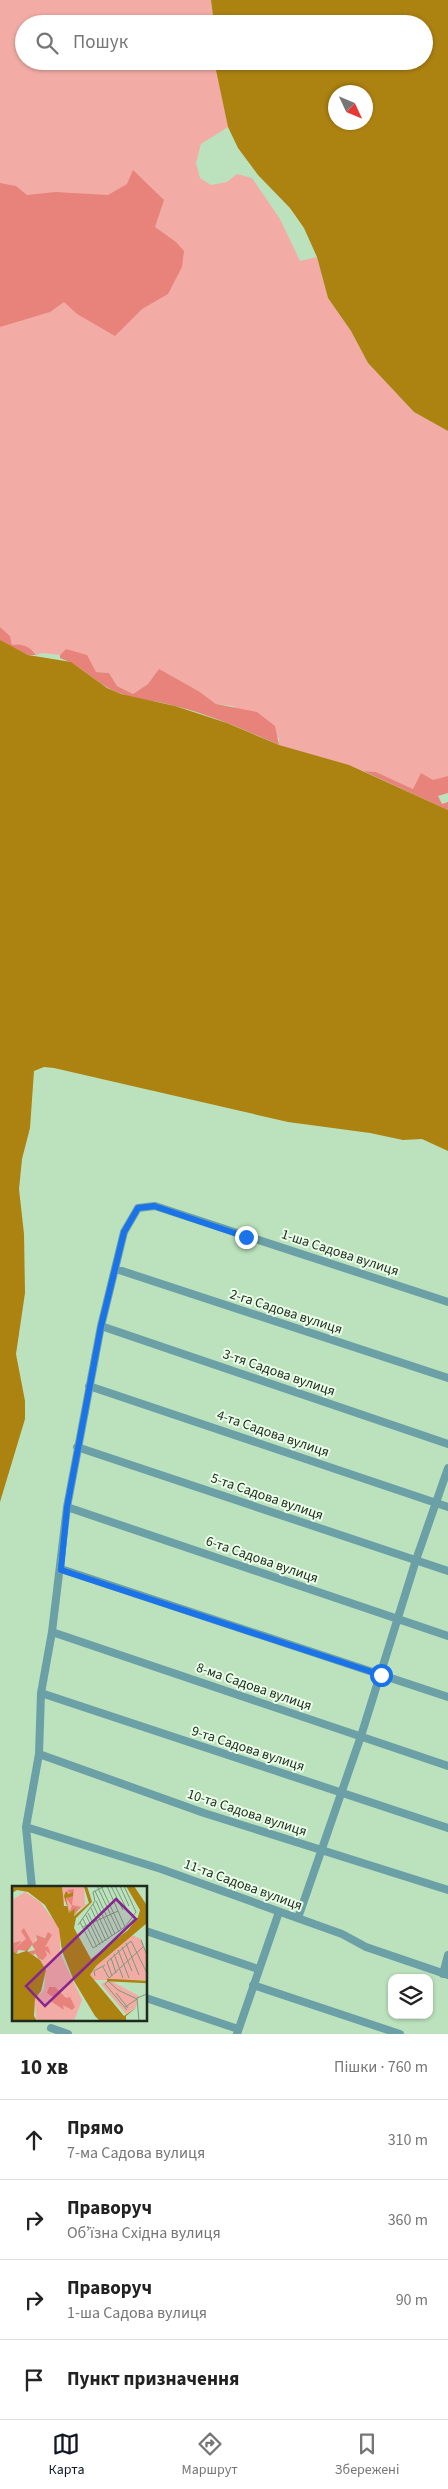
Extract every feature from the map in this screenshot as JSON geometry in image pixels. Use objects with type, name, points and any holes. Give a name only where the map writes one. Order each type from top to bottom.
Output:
[{"type":"street","name":"1-ша Садова вулиця","points":[[116,1269],[124,1232],[138,1208],[154,1206],[448,1302]]},
{"type":"street","points":[[32,1886],[26,1827],[39,1754],[40,1693],[52,1632],[61,1570],[67,1507],[101,1326],[116,1269]]},
{"type":"street","name":"2-га Садова вулиця","points":[[116,1269],[448,1378]]},
{"type":"street","name":"3-тя Садова вулиця","points":[[101,1326],[448,1444]]},
{"type":"street","name":"4-та Садова вулиця","points":[[89,1386],[448,1507]]},
{"type":"street","name":"5-та Садова вулиця","points":[[78,1447],[448,1571]]},
{"type":"street","points":[[298,1918],[361,1736],[399,1620],[416,1560],[448,1468]]},
{"type":"street","name":"6-та Садова вулиця","points":[[67,1507],[448,1636]]},
{"type":"street","points":[[61,1570],[448,1697]]},
{"type":"street","name":"8-ма Садова вулиця","points":[[52,1632],[448,1766]]},
{"type":"street","name":"9-та Садова вулиця","points":[[40,1693],[448,1828]]},
{"type":"street","name":"10-та Садова вулиця","points":[[39,1754],[204,1813],[448,1890]]},
{"type":"street","name":"11-та Садова вулиця","points":[[26,1827],[161,1869],[342,1934],[366,1947],[445,1974]]},
{"type":"street","points":[[148,1999],[238,2032],[279,1912]]},
{"type":"street","points":[[148,1932],[258,1969]]},
{"type":"street","points":[[445,1974],[448,1955]]},
{"type":"street","points":[[253,1986],[400,2034]]},
{"type":"street","points":[[51,2027],[68,2034]]},
{"type":"shaded area","points":[[0,0],[211,0],[213,15],[15,15],[15,70],[217,70],[228,127],[201,144],[196,163],[200,178],[211,185],[227,182],[237,174],[252,178],[280,219],[300,261],[317,257],[328,298],[351,331],[368,363],[414,412],[448,431],[448,776],[413,789],[376,772],[363,771],[279,745],[279,738],[233,706],[216,704],[200,692],[159,670],[148,684],[133,694],[117,686],[109,673],[96,672],[66,649],[60,655],[42,653],[36,655],[34,651],[12,645],[10,636],[0,627]]},
{"type":"shaded area","points":[[211,0],[448,0],[448,431],[414,412],[368,363],[351,331],[328,298],[317,257],[304,228],[290,208],[258,175],[238,148],[228,127],[216,70],[433,70],[433,15],[213,15]]},
{"type":"shaded area","points":[[133,170],[164,200],[155,227],[176,242],[184,251],[182,267],[168,294],[142,309],[115,336],[77,314],[64,302],[50,312],[0,327],[0,183],[16,186],[27,195],[55,192],[108,195],[127,184]]},
{"type":"shaded area","points":[[0,627],[10,636],[12,645],[26,646],[36,655],[28,655],[2,642],[0,640]]},
{"type":"shaded area","points":[[0,640],[28,655],[71,662],[107,688],[121,694],[175,706],[227,723],[279,745],[349,765],[448,810],[448,1151],[422,1139],[403,1140],[370,1133],[288,1122],[54,1068],[44,1067],[34,1071],[30,1128],[22,1159],[19,1189],[24,1234],[25,1293],[16,1354],[25,1401],[25,1419],[0,1502]]},
{"type":"shaded area","points":[[66,649],[87,655],[96,672],[109,673],[117,686],[133,694],[148,684],[159,669],[200,692],[216,704],[257,712],[275,726],[279,745],[241,728],[202,714],[114,691],[76,666],[60,658],[60,655]]},
{"type":"shaded area","points":[[363,771],[376,772],[413,789],[421,773],[433,780],[448,776],[448,793],[438,796],[442,804],[448,802],[448,810]]},
{"type":"route","points":[[246,1237],[154,1206],[138,1208],[124,1232],[101,1326],[78,1447],[67,1507],[61,1570],[381,1675]]}]
